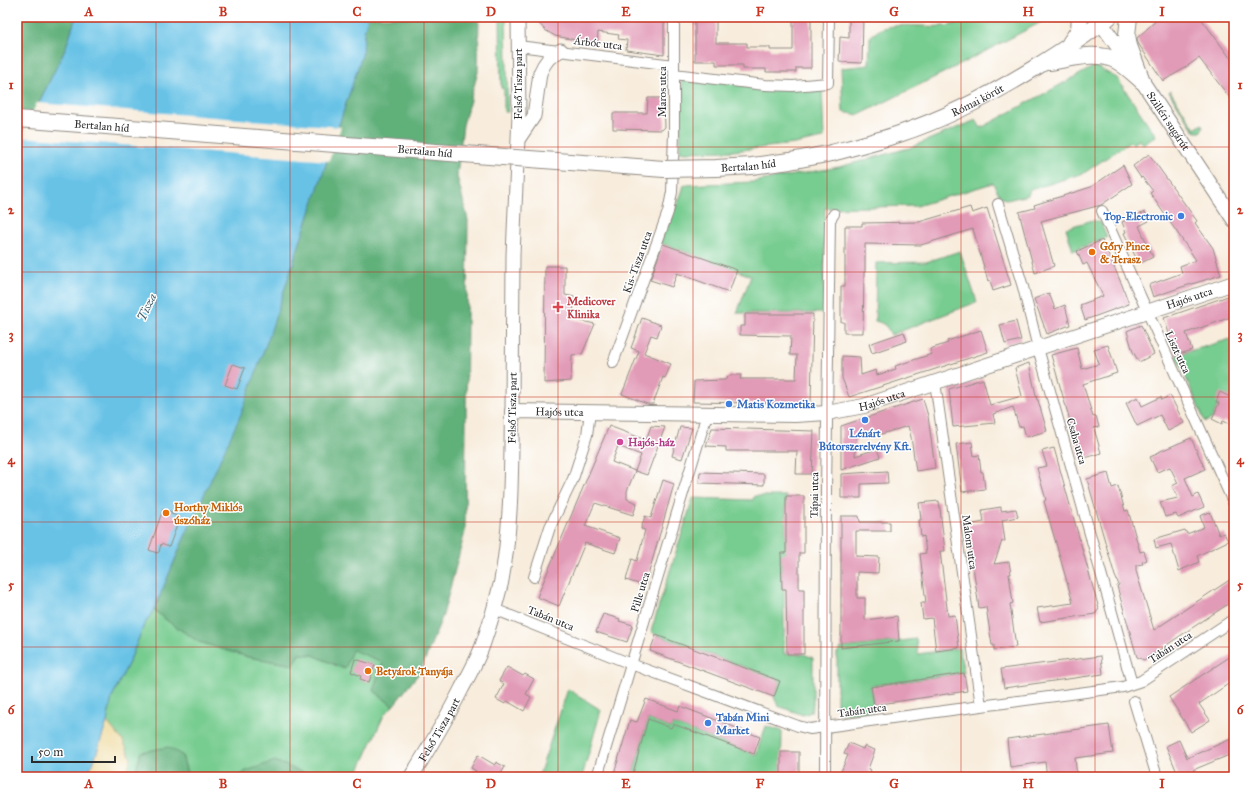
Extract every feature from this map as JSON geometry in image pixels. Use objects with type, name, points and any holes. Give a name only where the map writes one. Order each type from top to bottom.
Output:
[{"type":"main road","points":[[1068,46],[1079,30],[1080,17]]},
{"type":"main road","points":[[1130,17],[1127,35],[1129,46],[1142,81]]},
{"type":"main road","name":"Római körút","points":[[832,152],[900,134],[953,113],[1003,88],[1044,63],[1102,19]]},
{"type":"main road","name":"Szilléri sugárút","points":[[1102,19],[1234,220]]},
{"type":"main road","points":[[1044,63],[1092,56],[1103,56],[1117,61],[1142,81]]},
{"type":"main road","name":"Bertalan híd","points":[[17,119],[436,152],[664,168],[752,166],[790,161],[832,152]]},
{"type":"main road","name":"Hajós utca","points":[[512,411],[795,415],[828,413],[864,406],[1234,283]]},
{"type":"main road","name":"Felső Tisza part","points":[[412,777],[474,665],[483,644],[494,609],[501,583],[508,526],[512,411]]},
{"type":"street","name":"Felső Tisza part","points":[[512,411],[513,255],[519,115],[518,17]]},
{"type":"street","name":"Maros utca","points":[[674,17],[674,167]]},
{"type":"street","points":[[674,69],[765,85],[793,86],[828,83],[829,17]]},
{"type":"street","name":"Árbóc utca","points":[[518,46],[561,50],[674,69]]},
{"type":"street","points":[[518,140],[534,116],[539,77],[544,65],[549,58],[561,50]]},
{"type":"street","name":"Kis-Tisza utca","points":[[612,363],[668,212],[672,192],[674,167]]},
{"type":"street","name":"Csaba utca","points":[[998,204],[1024,291],[1038,348],[1132,684]]},
{"type":"street","name":"Liszt utca","points":[[1102,211],[1234,504]]},
{"type":"street","name":"Tápai utca","points":[[826,777],[826,498],[830,220],[834,214]]},
{"type":"street","name":"Malom utca","points":[[935,382],[981,706]]},
{"type":"street","points":[[534,577],[550,527],[573,479],[587,435],[590,412]]},
{"type":"street","name":"Pille utca","points":[[597,777],[707,414]]},
{"type":"street","name":"Tabán utca","points":[[494,609],[631,664],[798,726],[810,729],[1109,690],[1141,681],[1234,619]]},
{"type":"street","points":[[1134,701],[1157,777]]},
{"type":"green space","points":[[17,17],[76,17],[65,50],[17,147]]},
{"type":"green space","points":[[368,17],[479,17],[478,72],[463,125],[457,176],[468,220],[465,532],[443,615],[420,672],[393,706],[373,690],[383,662],[352,650],[345,669],[313,655],[299,654],[294,665],[248,657],[199,642],[154,610],[268,339],[363,52],[364,32]]},
{"type":"green space","points":[[500,17],[506,17],[508,112],[504,112],[504,89],[501,88]]},
{"type":"green space","points":[[969,17],[1051,17],[859,115],[843,112],[841,68],[869,65],[870,37],[876,32],[883,28],[893,26],[950,25]]},
{"type":"green space","points":[[1095,66],[1117,78],[1156,136],[1143,145],[1139,140],[1133,144],[1130,142],[1084,173],[1030,190],[1028,195],[1007,200],[1000,196],[993,183],[917,206],[825,208],[824,313],[737,313],[751,276],[660,243],[684,185],[753,182],[839,167],[909,148],[976,120],[981,128]]},
{"type":"green space","points":[[682,78],[822,88],[824,138],[794,144],[733,151],[680,152]]},
{"type":"green space","points":[[1170,91],[1195,129],[1202,124],[1203,128],[1201,132],[1195,132],[1169,92]]},
{"type":"green space","points":[[1093,220],[1101,223],[1107,237],[1073,251],[1066,228]]},
{"type":"green space","points":[[960,251],[977,302],[891,335],[885,325],[875,321],[876,263],[926,262]]},
{"type":"green space","points":[[1234,338],[1234,399],[1220,393],[1219,403],[1212,419],[1205,422],[1176,355]]},
{"type":"green space","points":[[754,496],[786,496],[786,553],[781,554],[782,588],[784,589],[784,654],[804,654],[813,658],[813,704],[811,712],[803,715],[778,706],[774,697],[780,680],[656,635],[651,631],[693,498],[753,500]]},
{"type":"green space","points":[[154,610],[199,642],[248,657],[294,665],[299,654],[313,655],[344,669],[352,649],[383,662],[373,690],[393,706],[384,715],[356,777],[307,777],[304,773],[246,771],[239,777],[188,777],[182,755],[141,752],[134,777],[85,777],[107,722],[112,697],[130,660],[144,625]]},
{"type":"green space","points":[[916,639],[918,654],[959,648],[964,673],[871,686],[874,711],[841,714],[837,709],[837,653],[841,648]]},
{"type":"green space","points":[[568,689],[601,710],[582,777],[543,777],[539,775]]},
{"type":"green space","points":[[648,719],[671,728],[673,724],[754,754],[756,754],[766,726],[782,731],[781,777],[632,777]]},
{"type":"green space","points":[[168,747],[182,755],[188,777],[134,777],[141,752]]},
{"type":"green space","points":[[275,761],[304,773],[307,777],[239,777],[246,771]]},
{"type":"sand","points":[[107,722],[123,741],[131,758],[125,777],[85,777],[94,761]]},
{"type":"water","name":"Tisza","points":[[76,17],[368,17],[364,32],[363,52],[268,339],[241,414],[181,545],[154,610],[144,625],[130,660],[112,697],[107,722],[94,761],[85,777],[17,777],[17,147],[65,50]]},
{"type":"pier","points":[[37,103],[341,127],[329,161],[20,137]]},
{"type":"building","points":[[533,17],[598,17],[598,21],[622,20],[622,17],[664,17],[664,55],[626,50],[627,40],[618,39],[619,35],[598,32],[597,44],[555,36],[545,30]]},
{"type":"building","points":[[695,17],[716,17],[716,43],[747,43],[747,47],[770,47],[770,50],[793,50],[793,17],[811,17],[811,68],[796,68],[796,72],[766,72],[766,69],[743,69],[743,65],[716,65],[716,61],[695,61]]},
{"type":"building","points":[[849,17],[863,17],[862,63],[839,62],[840,37],[849,38]]},
{"type":"building","points":[[1160,17],[1200,17],[1234,63],[1234,103],[1199,58],[1163,81],[1138,43],[1137,38]]},
{"type":"building","points":[[648,98],[664,98],[665,127],[662,130],[613,129],[613,113],[647,113]]},
{"type":"building","points":[[1149,154],[1197,221],[1195,223],[1213,248],[1221,275],[1153,297],[1149,285],[1182,273],[1180,266],[1196,260],[1150,193],[1153,191],[1142,177],[1141,178],[1133,166]]},
{"type":"building","points":[[1123,165],[1132,184],[1101,205],[1041,221],[1054,266],[1035,273],[1019,212],[1035,208],[1034,205],[1091,187]]},
{"type":"building","points":[[970,207],[972,213],[987,208],[1011,285],[993,291],[990,280],[988,281],[973,229],[921,245],[865,244],[863,333],[844,333],[844,322],[841,322],[841,286],[845,286],[845,226],[862,226],[862,223],[919,222]]},
{"type":"building","points":[[1145,212],[1149,221],[1139,226],[1153,257],[1139,264],[1124,233],[1126,232],[1122,222]]},
{"type":"building","points":[[1102,240],[1129,304],[1085,320],[1080,305],[1103,296],[1087,263],[1083,265],[1077,251]]},
{"type":"building","points":[[663,244],[737,270],[729,292],[677,273],[672,287],[650,280]]},
{"type":"building","points":[[545,266],[565,266],[565,295],[575,297],[572,319],[595,324],[582,354],[572,355],[571,381],[544,383]]},
{"type":"building","points":[[1049,293],[1055,309],[1065,305],[1070,325],[1047,334],[1034,299]]},
{"type":"building","points":[[1234,294],[1234,316],[1186,333],[1192,350],[1176,355],[1164,318]]},
{"type":"building","points":[[745,314],[813,314],[811,404],[693,402],[694,381],[725,380],[730,375],[741,375],[740,379],[796,379],[797,355],[790,355],[791,336],[740,335],[740,326],[745,326]]},
{"type":"building","points":[[642,318],[661,325],[657,337],[651,335],[644,353],[671,364],[665,378],[663,377],[653,404],[647,404],[622,394],[639,351],[631,348]]},
{"type":"building","points":[[1016,321],[1021,340],[1005,344],[1000,325]]},
{"type":"building","points":[[1141,325],[1154,354],[1139,362],[1133,352],[1127,331]]},
{"type":"building","points":[[981,330],[988,352],[849,397],[842,378],[842,356],[860,357],[861,375],[876,370],[877,375],[896,369],[895,366],[932,354],[930,349],[948,343],[947,341]]},
{"type":"building","points":[[904,332],[907,341],[872,353],[869,344]]},
{"type":"building","points":[[1108,345],[1117,373],[1083,384],[1093,417],[1096,416],[1099,427],[1094,428],[1101,453],[1081,459],[1051,355],[1077,348],[1082,369],[1099,364],[1094,349]]},
{"type":"building","points":[[1029,363],[1037,400],[1047,431],[1026,437],[1023,426],[1019,427],[1013,407],[993,414],[995,423],[953,427],[949,389],[983,379],[990,405],[1022,396],[1015,368]]},
{"type":"building","points":[[233,364],[245,368],[237,389],[225,385]]},
{"type":"building","points":[[1220,392],[1234,399],[1234,426],[1223,421],[1222,424],[1212,419],[1219,403],[1216,402]]},
{"type":"building","points":[[1170,395],[1184,423],[1168,431],[1160,415],[1137,426],[1126,403],[1138,397],[1142,406],[1161,397],[1162,400]]},
{"type":"building","points":[[923,399],[928,416],[935,468],[916,471],[908,426],[875,436],[873,430],[856,436],[855,456],[877,449],[880,457],[841,470],[841,426]]},
{"type":"building","points":[[609,426],[646,440],[651,426],[665,427],[647,475],[635,471],[627,491],[627,499],[637,503],[633,515],[595,503],[585,526],[620,538],[615,553],[585,543],[559,606],[537,597]],"holes":[[[618,446],[641,455],[635,471],[612,462]]]},
{"type":"building","points":[[680,427],[692,428],[682,459],[672,456]]},
{"type":"building","points":[[712,428],[814,431],[812,474],[796,474],[797,451],[726,451],[726,447],[706,446]]},
{"type":"building","points":[[1191,438],[1205,469],[1185,478],[1193,497],[1198,494],[1204,507],[1178,518],[1176,514],[1165,517],[1160,502],[1178,498],[1172,486],[1178,483],[1170,467],[1157,472],[1150,457]]},
{"type":"building","points":[[972,442],[974,456],[979,455],[985,489],[962,492],[956,444]]},
{"type":"building","points":[[1054,448],[1099,609],[1095,614],[1040,622],[1037,608],[1073,603],[1044,501],[1046,500],[1037,468],[1047,466],[1042,451]]},
{"type":"building","points":[[887,471],[888,483],[861,484],[861,498],[841,498],[841,474]]},
{"type":"building","points":[[700,472],[764,474],[764,485],[699,483]]},
{"type":"building","points":[[1108,473],[1112,488],[1118,486],[1125,511],[1128,510],[1140,552],[1144,551],[1147,560],[1142,562],[1143,564],[1136,565],[1136,571],[1154,630],[1234,577],[1234,600],[1144,660],[1137,657],[1117,586],[1119,585],[1115,576],[1087,479]]},
{"type":"building","points":[[663,480],[674,484],[645,586],[626,580],[632,559],[637,561],[645,530],[641,529],[645,516],[651,518]]},
{"type":"building","points":[[786,496],[804,496],[804,553],[799,553],[799,589],[804,589],[804,654],[787,654],[786,589],[782,589],[781,553],[786,553]]},
{"type":"building","points":[[939,501],[945,551],[940,551],[948,616],[955,615],[959,648],[936,651],[932,618],[923,619],[921,603],[926,603],[920,554],[926,553],[924,536],[921,537],[919,503]]},
{"type":"building","points":[[1001,507],[1001,511],[1016,509],[1018,517],[1002,520],[1005,541],[1002,541],[994,564],[1009,562],[1013,603],[1010,604],[1016,647],[994,650],[986,607],[979,608],[967,525],[984,522],[982,510]]},
{"type":"building","name":"Horthy Miklós úszóház","points":[[163,509],[180,517],[169,547],[161,544],[159,552],[157,553],[149,550]]},
{"type":"building","points":[[1210,512],[1219,535],[1224,533],[1228,541],[1197,556],[1199,562],[1179,571],[1171,544],[1156,548],[1154,539],[1185,530],[1187,534],[1204,527],[1200,516]]},
{"type":"building","points":[[841,516],[859,516],[860,522],[890,522],[890,531],[856,531],[856,556],[879,557],[878,573],[857,572],[857,598],[865,598],[865,620],[897,616],[899,641],[841,648]]},
{"type":"building","points":[[603,614],[633,625],[627,642],[596,632]]},
{"type":"building","points":[[656,635],[780,681],[774,697],[650,651]]},
{"type":"building","points":[[1234,654],[1234,680],[1199,704],[1210,720],[1191,732],[1169,697]]},
{"type":"building","points":[[1101,656],[1103,674],[1004,688],[1001,669]]},
{"type":"building","points":[[355,659],[375,665],[369,682],[360,679],[361,676],[351,672]]},
{"type":"building","points":[[507,667],[523,676],[525,674],[534,679],[526,694],[531,697],[524,711],[507,701],[505,704],[496,699],[504,684],[499,681]]},
{"type":"building","points":[[964,673],[967,691],[874,705],[871,687]]},
{"type":"building","points":[[646,699],[678,711],[680,706],[760,737],[754,754],[673,724],[671,728],[648,719],[632,777],[613,777],[630,720],[637,722]]},
{"type":"building","points":[[1109,725],[1113,753],[1075,758],[1077,777],[1047,777],[1045,762],[1010,767],[1007,739]]},
{"type":"building","points":[[1231,739],[1234,745],[1234,753],[1193,770],[1195,774],[1188,777],[1179,777],[1166,746],[1179,740],[1187,758]]},
{"type":"building","points":[[849,743],[863,749],[864,746],[875,750],[868,769],[871,770],[868,777],[848,777],[840,774],[848,755],[844,754]]},
{"type":"building","points":[[781,752],[799,752],[799,777],[781,777]]},
{"type":"building","points":[[478,755],[495,765],[496,762],[505,767],[499,777],[472,777],[476,771],[471,768]]},
{"type":"place","name":"Top-Electronic","points":[[1181,216]]},
{"type":"place","name":"Gőry Pince & Terasz","points":[[1092,252]]},
{"type":"place","name":"Medicover Klinika","points":[[558,307]]},
{"type":"place","name":"Matis Kozmetika","points":[[729,404]]},
{"type":"place","name":"Lénárt Bútorszerelvény Kft.","points":[[865,420]]},
{"type":"place","name":"Hajós-ház","points":[[620,442]]},
{"type":"place","name":"Horthy Miklós úszóház","points":[[166,513]]},
{"type":"place","name":"Betyárok Tanyája","points":[[368,671]]},
{"type":"place","name":"Tabán Mini Market","points":[[708,723]]}]
